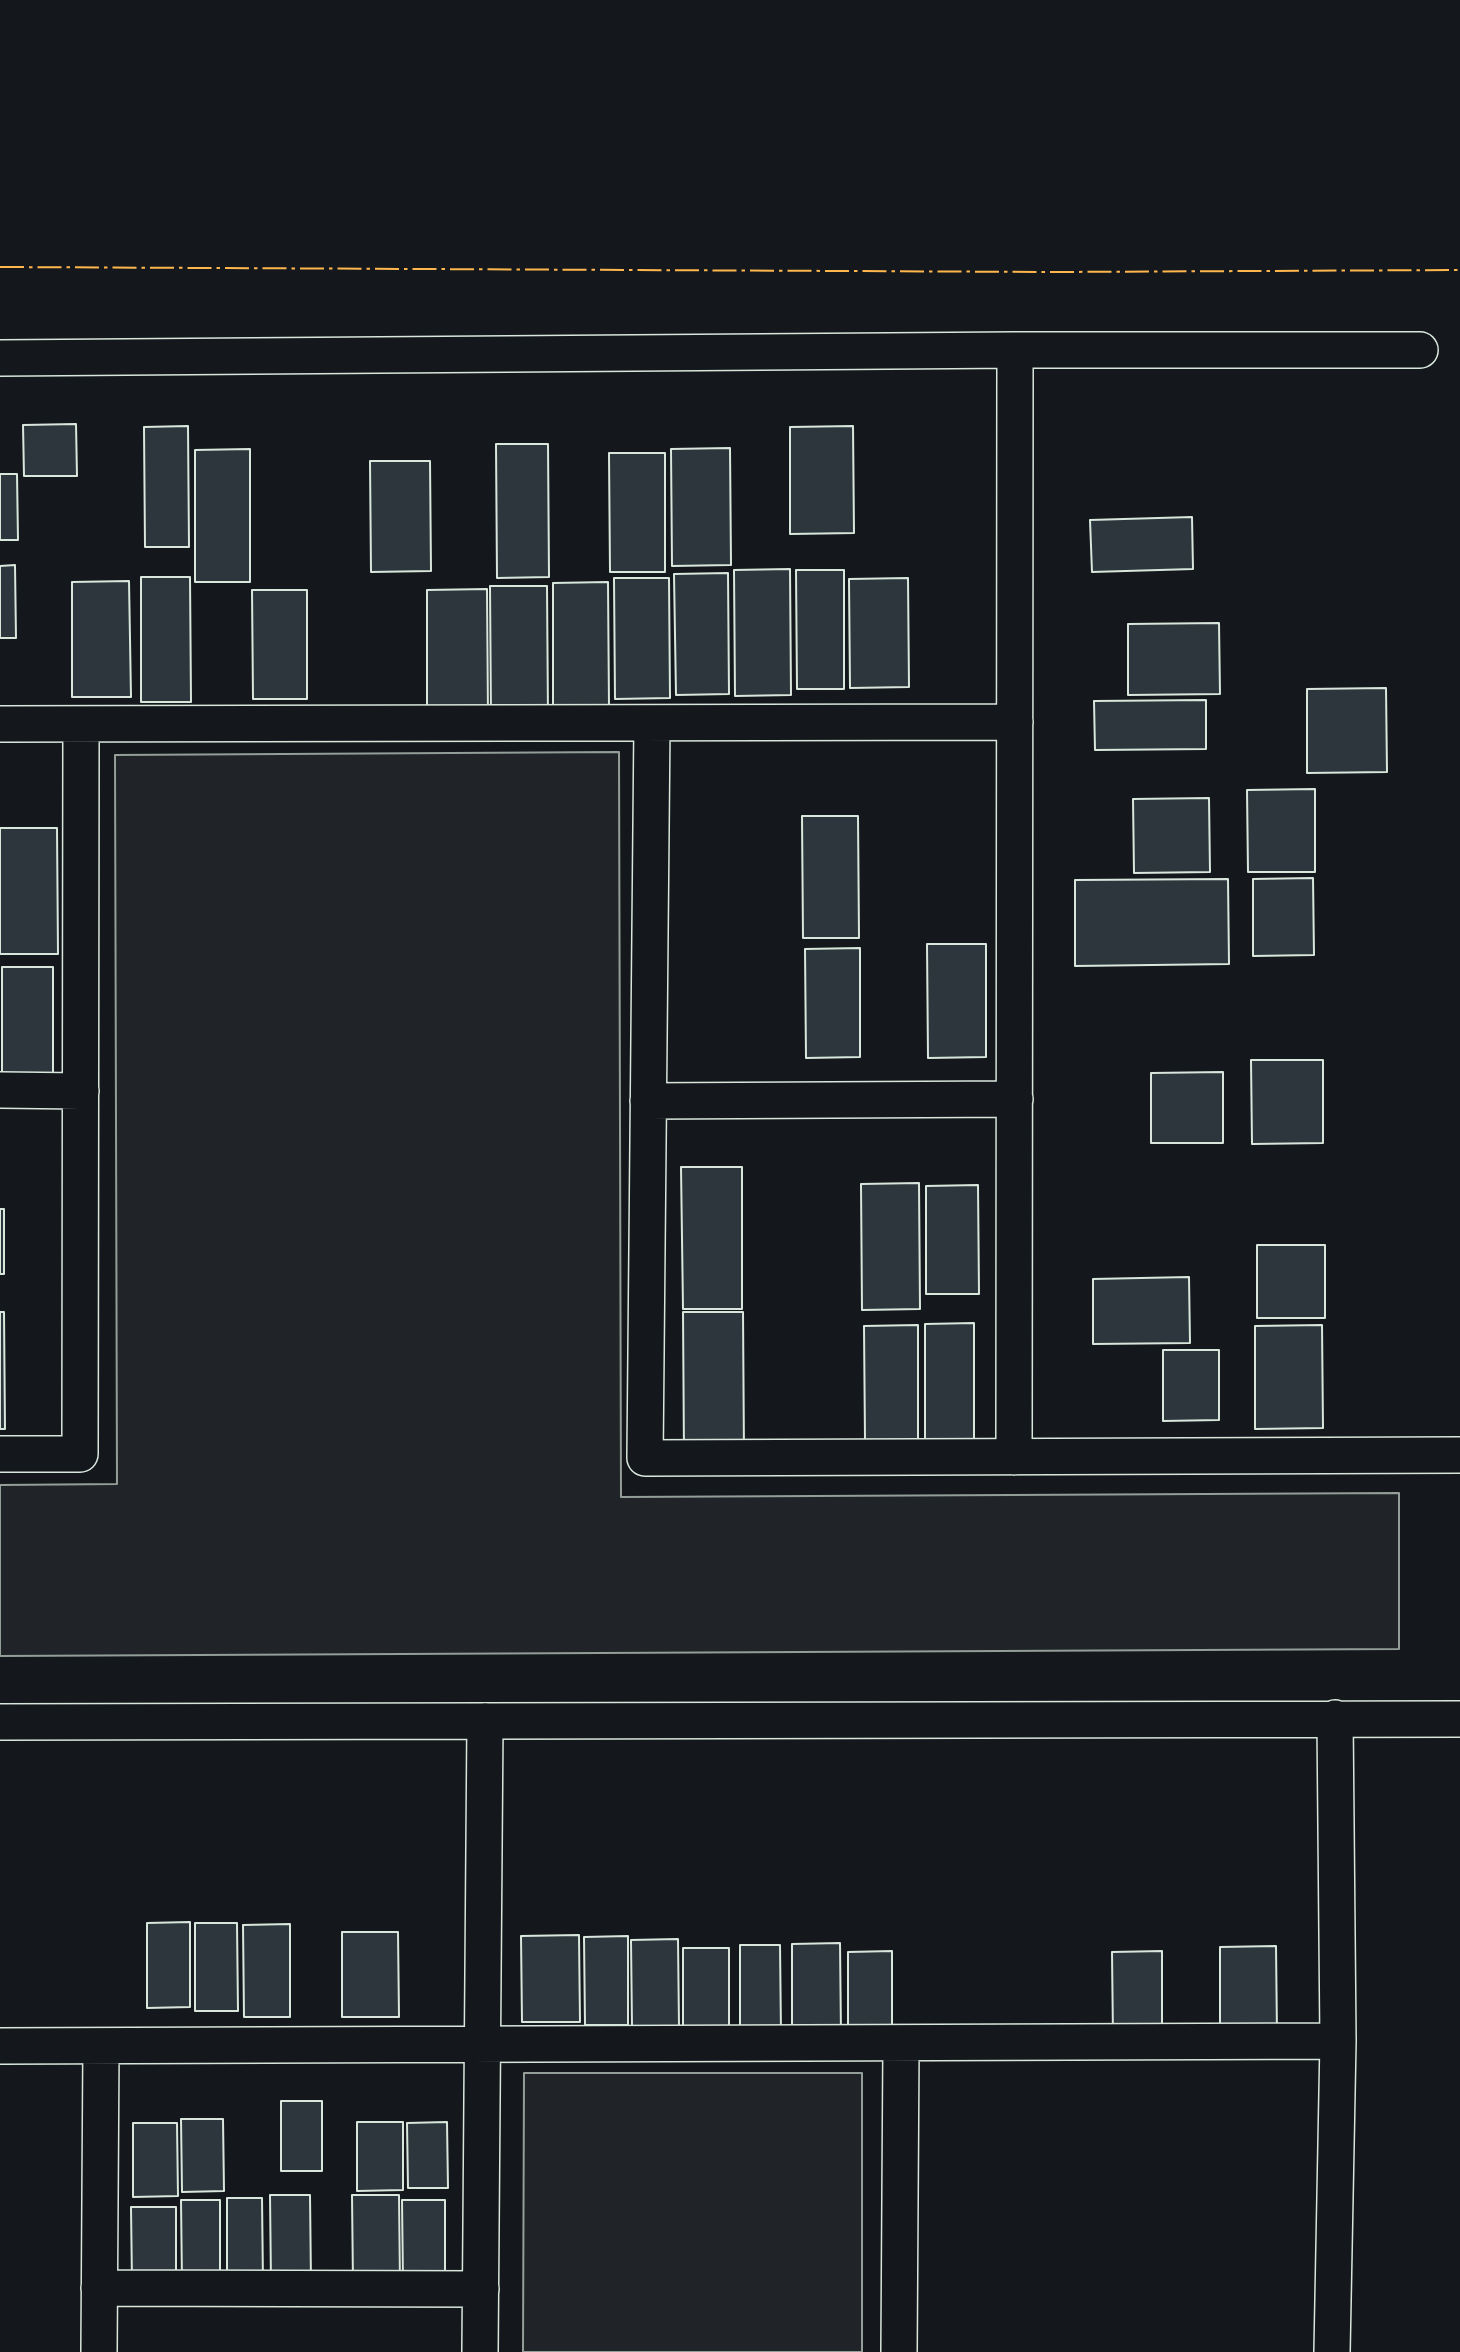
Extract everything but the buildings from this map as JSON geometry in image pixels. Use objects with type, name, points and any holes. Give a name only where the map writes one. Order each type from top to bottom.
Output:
[{"type":"street","points":[[1014,1457],[1015,350]]},
{"type":"street","points":[[0,358],[1015,350],[1420,350]]},
{"type":"street","points":[[0,724],[1015,722]]},
{"type":"street","points":[[652,723],[645,1458],[1460,1455]]},
{"type":"street","points":[[0,1454],[80,1454],[81,724]]},
{"type":"street","points":[[0,1090],[81,1091]]},
{"type":"street","points":[[648,1101],[1015,1099]]},
{"type":"street","points":[[1332,2352],[1338,2041],[1335,1718]]},
{"type":"street","points":[[0,1722],[1460,1719]]},
{"type":"street","points":[[480,2352],[485,1721]]},
{"type":"street","points":[[0,2046],[901,2045],[1338,2041]]},
{"type":"street","points":[[899,2352],[901,2045]]},
{"type":"street","points":[[99,2352],[101,2046]]},
{"type":"street","points":[[99,2288],[481,2289]]},
{"type":"shaded area","points":[[619,752],[621,1497],[1399,1493],[1399,1649],[0,1656],[0,1485],[117,1484],[115,755]]},
{"type":"shaded area","points":[[524,2073],[862,2073],[862,2352],[523,2352]]},
{"type":"power","points":[[0,267],[1054,272],[1460,270]]}]
